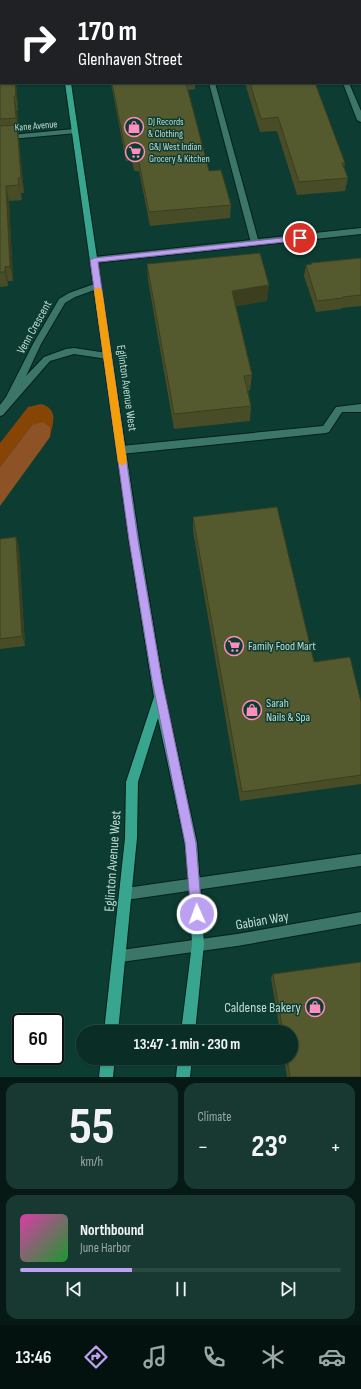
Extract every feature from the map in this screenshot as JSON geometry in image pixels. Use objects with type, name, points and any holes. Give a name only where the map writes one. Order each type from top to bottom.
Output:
[{"type":"main road","name":"Eglinton Avenue West","points":[[68,84],[134,540],[159,696],[191,843],[198,944],[189,1025]]},
{"type":"main road","name":"Eglinton Avenue West","points":[[112,1025],[121,956],[131,838],[132,782],[159,696]]},
{"type":"main road","points":[[106,1077],[107,1065]]},
{"type":"main road","points":[[183,1077],[184,1065]]},
{"type":"street","points":[[212,84],[255,243]]},
{"type":"street","points":[[346,84],[361,120]]},
{"type":"street","name":"Kane Avenue","points":[[0,138],[74,131]]},
{"type":"street","points":[[94,260],[361,232]]},
{"type":"street","name":"Venn Crescent","points":[[10,399],[37,344],[62,301],[72,294],[98,286]]},
{"type":"street","name":"Venn Crescent","points":[[0,412],[47,359],[66,352],[74,351],[107,356]]},
{"type":"street","points":[[121,450],[326,429],[339,409],[361,408]]},
{"type":"street","points":[[126,894],[361,860]]},
{"type":"street","name":"Gabian Way","points":[[121,956],[198,944],[237,940],[361,918]]},
{"type":"shaded area","points":[[41,404],[47,406],[53,413],[50,437],[50,427],[32,425],[0,467],[0,443],[28,407]]},
{"type":"shaded area","points":[[43,422],[50,427],[50,437],[0,506],[0,467],[32,425]]},
{"type":"building","points":[[0,84],[15,84],[16,96],[14,96],[16,118],[0,119]]},
{"type":"building","points":[[112,84],[186,84],[209,171],[221,170],[231,205],[149,212],[138,158],[134,158],[131,147],[125,148]]},
{"type":"building","points":[[250,84],[315,84],[345,163],[342,163],[348,178],[299,182],[278,117],[261,119]]},
{"type":"building","points":[[17,125],[21,178],[18,178],[19,185],[6,186],[10,266],[5,267],[5,272],[0,272],[0,126]]},
{"type":"building","points":[[260,253],[269,285],[232,291],[252,375],[244,376],[251,406],[174,414],[147,264]]},
{"type":"building","points":[[361,258],[361,295],[317,301],[306,265],[312,264],[311,263]]},
{"type":"building","points":[[277,507],[314,662],[350,657],[361,702],[361,775],[242,792],[193,517]]},
{"type":"building","points":[[16,537],[22,636],[0,639],[0,539]]},
{"type":"building","points":[[361,962],[361,1077],[290,1077],[288,1065],[298,1065],[298,1025],[282,1025],[273,974]]},
{"type":"slow traffic","points":[[98,290],[122,462]]},
{"type":"place","name":"DJ Records & Clothing","points":[[134,127]]},
{"type":"place","name":"G&J West Indian Grocery & Kitchen","points":[[135,152]]},
{"type":"place","name":"Family Food Mart","points":[[234,646]]},
{"type":"place","name":"Sarah Nails & Spa","points":[[252,710]]},
{"type":"place","name":"Caldense Bakery","points":[[315,1007]]},
{"type":"route","points":[[197,914],[191,843],[159,696],[134,540],[94,260],[300,238]]}]
